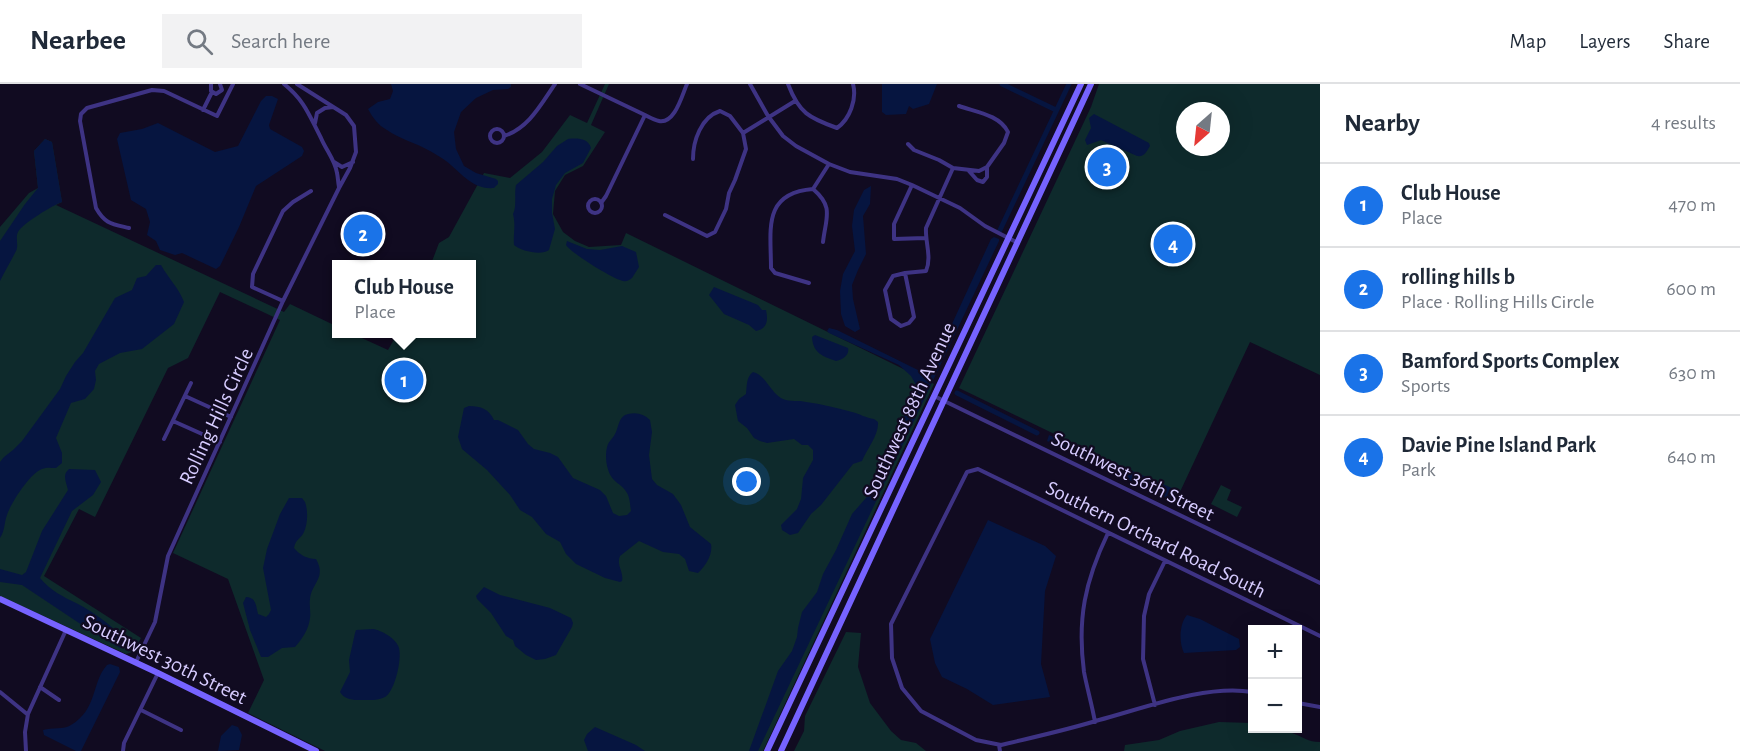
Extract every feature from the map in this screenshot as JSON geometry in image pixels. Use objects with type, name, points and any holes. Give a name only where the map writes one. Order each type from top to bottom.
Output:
[{"type":"main road","name":"Southwest 88th Avenue","points":[[767,751],[1081,84]]},
{"type":"main road","name":"Southwest 88th Avenue","points":[[781,751],[1091,84]]},
{"type":"main road","name":"Southwest 30th Street","points":[[0,599],[158,673],[316,751]]},
{"type":"street","points":[[203,110],[212,92],[211,84]]},
{"type":"street","points":[[212,92],[216,94],[221,91],[220,84]]},
{"type":"street","points":[[129,228],[110,224],[101,217],[96,208],[80,121],[81,114],[87,108],[152,90],[164,91],[217,117],[233,84]]},
{"type":"street","points":[[284,84],[303,103],[315,124],[333,161],[339,188]]},
{"type":"street","points":[[297,84],[346,115],[354,126],[356,152],[339,188]]},
{"type":"street","points":[[504,136],[513,133],[531,118],[555,84]]},
{"type":"street","points":[[580,84],[660,121],[672,117],[687,84]]},
{"type":"street","points":[[750,84],[768,116],[783,136],[795,146],[850,172],[897,179],[912,185],[960,208],[985,226],[1018,243]]},
{"type":"street","points":[[788,84],[800,108],[812,117],[837,128],[847,119],[855,97],[853,84]]},
{"type":"street","points":[[743,133],[795,101]]},
{"type":"street","points":[[908,144],[914,150],[953,168],[979,171],[987,167],[1004,143],[1008,132],[1005,125],[998,119],[959,106]]},
{"type":"street","points":[[315,124],[317,113],[334,107]]},
{"type":"street","points":[[664,215],[707,236],[715,232],[726,209],[729,193],[746,149],[743,133],[730,116],[720,111],[712,114],[695,139],[693,159]]},
{"type":"street","points":[[601,203],[645,115]]},
{"type":"street","points":[[333,161],[342,167],[353,162]]},
{"type":"street","points":[[813,189],[829,164]]},
{"type":"street","points":[[969,171],[977,180],[983,182],[987,177],[987,167]]},
{"type":"street","points":[[905,273],[914,317],[909,323],[901,326],[891,319],[885,290],[893,276],[905,273],[926,271],[929,263],[925,238],[926,228],[953,168]]},
{"type":"street","points":[[912,185],[894,224],[894,239],[925,238]]},
{"type":"street","name":"Rolling Hills Circle","points":[[136,663],[155,622],[168,556],[283,301],[339,188]]},
{"type":"street","points":[[809,283],[775,273],[771,268],[771,223],[774,210],[781,200],[789,194],[813,189],[822,197],[828,210],[822,242]]},
{"type":"street","points":[[283,301],[252,287],[253,274],[283,211],[311,191]]},
{"type":"street","points":[[164,439],[191,383]]},
{"type":"street","points":[[185,396],[231,417]]},
{"type":"street","name":"Southwest 36th Street","points":[[933,396],[1320,583]]},
{"type":"street","points":[[173,421],[220,442]]},
{"type":"street","name":"Southern Orchard Road South","points":[[999,745],[976,740],[921,711],[902,688],[892,658],[891,624],[967,472],[978,469],[1320,636]]},
{"type":"street","points":[[1095,722],[1084,674],[1081,641],[1082,608],[1089,579],[1108,533]]},
{"type":"street","points":[[1155,705],[1143,659],[1144,616],[1149,594],[1165,561]]},
{"type":"street","points":[[26,751],[28,714],[66,630]]},
{"type":"street","points":[[123,751],[124,743],[158,673]]},
{"type":"street","points":[[40,687],[59,700]]},
{"type":"street","points":[[1000,751],[999,745],[1155,705],[1216,691],[1248,692]]},
{"type":"street","points":[[0,692],[28,714]]},
{"type":"street","points":[[1302,703],[1320,707]]},
{"type":"street","points":[[141,710],[181,730]]},
{"type":"street","points":[[1005,744],[1006,751]]},
{"type":"green space","points":[[605,84],[609,84],[591,125],[605,132],[583,166],[565,175],[555,191],[553,214],[563,232],[589,247],[621,245],[626,233],[934,384],[763,751],[325,751],[248,713],[264,680],[228,579],[173,553],[280,320],[220,292],[188,358],[168,368],[95,517],[79,509],[44,576],[141,638],[133,652],[126,654],[0,596],[0,227],[29,193],[38,188],[34,151],[45,139],[52,142],[62,202],[56,205],[284,312],[290,304],[332,324],[332,338],[362,338],[388,350],[395,338],[476,338],[476,260],[433,260],[439,243],[449,237],[484,173],[510,178],[542,152],[570,115],[587,123]]},
{"type":"green space","points":[[1099,84],[1320,84],[1320,375],[1250,342],[1179,494],[959,388],[1091,107]]},
{"type":"green space","points":[[1221,485],[1231,490],[1227,500],[1242,507],[1237,517],[1211,504]]},
{"type":"green space","points":[[846,632],[861,633],[858,667],[870,703],[891,731],[901,740],[916,743],[926,751],[794,751],[804,731],[805,716]]},
{"type":"green space","points":[[1219,722],[1248,723],[1248,733],[1292,733],[1320,742],[1320,751],[1124,751],[1125,745],[1159,740],[1180,731]]},
{"type":"water","points":[[391,84],[511,84],[508,89],[493,90],[476,98],[461,112],[454,132],[456,149],[464,166],[476,173],[496,179],[498,184],[494,188],[486,188],[473,183],[440,157],[378,124],[368,109],[378,102],[390,99],[393,91]]},
{"type":"water","points":[[882,84],[937,84],[929,104],[913,109],[909,106],[906,114],[886,115],[882,112]]},
{"type":"water","points":[[266,96],[278,99],[269,125],[270,129],[302,147],[304,151],[302,156],[256,186],[239,227],[220,266],[216,269],[182,253],[175,255],[160,250],[156,241],[147,235],[150,222],[146,209],[131,200],[117,139],[120,133],[158,123],[215,152],[238,146],[261,101]]},
{"type":"water","points":[[1094,114],[1149,143],[1150,146],[1144,155],[1137,156],[1101,140],[1087,145],[1085,140],[1091,128],[1089,118]]},
{"type":"water","points":[[45,139],[52,142],[62,202],[38,215],[18,232],[16,251],[0,281],[0,241],[38,188],[34,151]]},
{"type":"water","points":[[568,139],[585,140],[591,148],[583,163],[565,173],[556,185],[552,199],[555,229],[549,250],[536,253],[521,249],[514,245],[513,214],[516,185],[543,162],[557,146]]},
{"type":"water","points":[[871,186],[870,204],[863,216],[866,254],[852,285],[860,329],[855,332],[845,326],[841,314],[840,291],[843,274],[855,251],[852,226],[854,210],[864,190]]},
{"type":"water","points":[[994,237],[999,241],[758,751],[749,751],[778,671],[792,651],[802,612],[817,592],[823,574],[852,514],[872,491],[915,394],[916,385],[911,376],[899,365],[827,331],[829,328],[837,330],[926,374]]},
{"type":"water","points":[[567,241],[587,249],[600,250],[622,246],[636,252],[639,267],[629,280],[618,279],[569,249],[566,245]]},
{"type":"water","points":[[156,265],[161,265],[184,302],[174,324],[142,349],[120,353],[99,364],[95,371],[94,389],[85,399],[71,403],[56,438],[62,453],[62,463],[56,468],[42,469],[27,482],[9,510],[0,538],[0,462],[22,441],[60,389],[115,298],[132,290],[137,278],[146,276]]},
{"type":"water","points":[[714,287],[766,310],[765,326],[756,331],[749,325],[724,314],[709,295]]},
{"type":"water","points":[[815,335],[848,348],[847,355],[836,361],[823,355],[814,347],[812,337]]},
{"type":"water","points":[[753,372],[761,376],[783,399],[835,408],[878,422],[875,437],[862,461],[853,464],[798,533],[790,535],[782,530],[781,525],[797,509],[801,499],[803,478],[813,460],[813,450],[808,445],[802,445],[794,439],[767,443],[760,441],[754,438],[738,421],[735,405],[746,394],[748,379]]},
{"type":"water","points":[[469,406],[484,409],[494,420],[518,430],[534,449],[558,457],[573,478],[600,490],[606,496],[613,513],[619,516],[627,515],[631,511],[630,502],[626,491],[609,472],[606,463],[607,448],[623,417],[634,413],[645,416],[650,420],[652,432],[649,455],[652,479],[657,485],[673,494],[681,505],[690,527],[711,544],[710,556],[706,563],[698,573],[689,571],[685,559],[679,554],[663,552],[639,541],[620,556],[622,581],[620,582],[605,578],[576,564],[566,554],[560,542],[546,534],[532,517],[520,510],[510,495],[487,470],[462,449],[458,437],[464,408]]},
{"type":"water","points":[[1049,435],[1172,488],[1167,495],[1178,500],[1174,502],[1047,441]]},
{"type":"water","points":[[69,469],[95,470],[101,482],[93,495],[72,511],[40,578],[57,593],[91,611],[109,625],[125,641],[125,648],[120,648],[94,633],[22,585],[0,582],[0,569],[22,575],[26,572],[42,531],[68,490],[65,476]]},
{"type":"water","points":[[289,498],[302,498],[307,513],[304,532],[294,548],[304,556],[316,559],[320,571],[311,594],[310,616],[305,634],[295,647],[282,648],[268,657],[261,657],[250,630],[243,603],[246,597],[249,597],[255,602],[258,614],[266,617],[271,610],[263,568],[267,549],[280,514]]},
{"type":"water","points":[[988,520],[1045,546],[1056,556],[1045,591],[1041,664],[1050,697],[993,705],[942,677],[935,663],[930,639]]},
{"type":"water","points":[[484,587],[500,595],[550,608],[571,618],[572,627],[556,655],[536,660],[515,646],[513,640],[506,636],[491,613],[477,599],[476,596]]},
{"type":"water","points":[[1187,615],[1200,619],[1239,639],[1240,647],[1236,650],[1184,653],[1181,634],[1182,623]]},
{"type":"water","points":[[373,629],[388,636],[398,645],[400,653],[395,682],[385,697],[376,700],[349,699],[340,692],[350,672],[349,660],[356,630]]},
{"type":"water","points":[[110,664],[119,667],[120,672],[81,751],[76,751],[44,735],[43,730],[68,727],[80,719],[90,704],[102,672]]},
{"type":"water","points":[[232,725],[238,727],[242,735],[239,750],[218,751],[221,736]]},
{"type":"water","points":[[595,727],[645,751],[588,751],[584,740]]},
{"type":"waterway","points":[[1002,84],[1056,110]]},
{"type":"waterway","points":[[1000,230],[1069,84]]},
{"type":"waterway","points":[[957,393],[1037,433]]},
{"type":"place","name":"Bamford Sports Complex","points":[[1107,167]]},
{"type":"place","name":"rolling hills b","points":[[363,234]]},
{"type":"place","name":"Davie Pine Island Park","points":[[1173,244]]},
{"type":"place","name":"Club House","points":[[404,380]]}]
